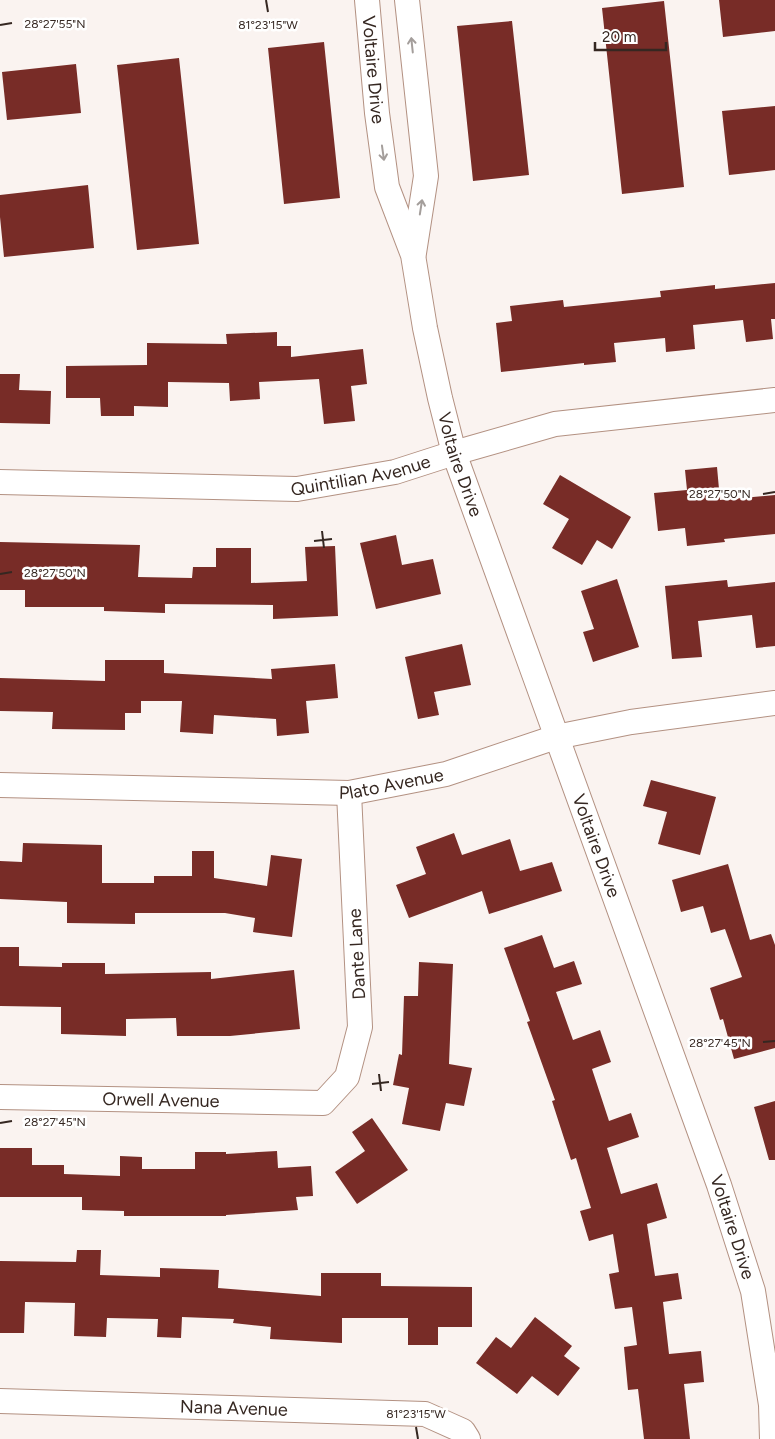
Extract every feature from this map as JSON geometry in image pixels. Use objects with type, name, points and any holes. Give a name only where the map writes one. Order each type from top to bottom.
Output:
[{"type":"street","name":"Voltaire Drive","points":[[367,0],[377,113],[387,187],[413,255],[432,363],[454,453],[719,1185],[753,1291],[771,1405],[772,1439]]},
{"type":"street","name":"Voltaire Drive","points":[[407,0],[426,176],[413,255]]},
{"type":"street","name":"Quintilian Avenue","points":[[0,482],[297,489],[395,472],[554,424],[775,400]]},
{"type":"street","name":"Plato Avenue","points":[[0,785],[349,794],[446,774],[556,737],[631,722],[775,703]]},
{"type":"street","name":"Dante Lane","points":[[323,1103],[348,1077],[360,1028],[349,794]]},
{"type":"street","name":"Orwell Avenue","points":[[0,1097],[323,1103]]},
{"type":"street","name":"Nana Avenue","points":[[0,1401],[425,1414],[465,1435]]},
{"type":"building","points":[[719,0],[775,0],[775,31],[723,37]]},
{"type":"building","points":[[664,1],[684,187],[622,194],[602,8]]},
{"type":"building","points":[[512,21],[529,175],[473,181],[457,26]]},
{"type":"building","points":[[324,42],[340,198],[284,204],[268,48]]},
{"type":"building","points":[[179,58],[199,244],[137,250],[117,65]]},
{"type":"building","points":[[76,64],[81,113],[7,120],[2,72]]},
{"type":"building","points":[[775,106],[775,170],[729,175],[722,111]]},
{"type":"building","points":[[88,185],[94,248],[4,257],[0,195]]},
{"type":"building","points":[[775,283],[775,319],[771,319],[773,339],[746,342],[743,320],[693,325],[695,349],[666,352],[665,338],[614,343],[616,362],[584,365],[584,363],[501,372],[496,323],[512,321],[510,306],[563,300],[564,307],[661,297],[660,291],[715,285],[715,289]]},
{"type":"building","points":[[277,332],[277,346],[291,346],[291,357],[363,349],[367,384],[351,386],[355,421],[324,424],[319,379],[259,382],[260,399],[230,401],[229,383],[168,382],[168,407],[134,406],[134,416],[101,416],[100,398],[66,398],[66,366],[147,365],[147,343],[227,344],[226,334]]},
{"type":"building","points":[[0,374],[20,374],[19,390],[51,391],[50,424],[0,423]]},
{"type":"building","points":[[717,467],[720,500],[775,495],[775,534],[724,539],[725,542],[687,546],[685,528],[658,531],[654,493],[687,490],[685,470]]},
{"type":"building","points":[[560,475],[631,517],[612,549],[597,540],[582,565],[552,548],[569,519],[543,504]]},
{"type":"building","points":[[396,535],[402,565],[433,559],[441,594],[376,609],[360,543]]},
{"type":"building","points":[[0,542],[140,545],[138,577],[192,578],[193,567],[216,567],[216,548],[251,548],[251,583],[307,581],[305,547],[335,546],[338,616],[273,619],[273,605],[165,604],[165,613],[104,611],[104,607],[25,607],[25,590],[0,590]]},
{"type":"building","points":[[617,579],[639,647],[593,662],[583,632],[594,629],[581,591]]},
{"type":"building","points":[[727,580],[728,587],[775,582],[775,646],[756,648],[752,615],[698,621],[702,657],[672,659],[665,586]]},
{"type":"building","points":[[462,644],[471,685],[434,692],[439,715],[418,719],[405,657]]},
{"type":"building","points":[[105,660],[164,660],[164,673],[272,679],[271,669],[335,664],[338,698],[306,701],[309,733],[277,736],[276,719],[214,715],[213,734],[180,732],[182,701],[141,701],[141,713],[125,713],[125,730],[52,729],[53,712],[0,711],[0,678],[105,681]]},
{"type":"building","points":[[651,780],[716,797],[700,855],[658,844],[667,812],[643,806]]},
{"type":"building","points":[[454,833],[462,855],[510,839],[520,871],[552,862],[562,891],[489,914],[482,891],[409,918],[396,885],[426,874],[416,847]]},
{"type":"building","points":[[23,843],[102,845],[102,883],[154,883],[154,876],[192,876],[192,851],[214,851],[214,878],[267,886],[271,855],[302,859],[292,937],[253,932],[255,918],[225,913],[135,913],[135,924],[67,923],[67,902],[0,899],[0,861],[22,862]]},
{"type":"building","points":[[728,864],[750,940],[771,934],[775,945],[775,1048],[734,1059],[723,1019],[720,1020],[710,988],[742,977],[725,929],[711,933],[703,906],[681,912],[672,880]]},
{"type":"building","points":[[542,935],[554,968],[574,961],[582,984],[556,992],[573,1040],[600,1030],[611,1062],[592,1069],[609,1121],[631,1113],[639,1137],[607,1148],[621,1194],[657,1183],[667,1218],[647,1224],[655,1276],[678,1273],[682,1299],[663,1302],[669,1354],[701,1351],[704,1382],[684,1384],[690,1439],[644,1439],[638,1389],[628,1390],[624,1347],[637,1345],[632,1307],[615,1309],[609,1274],[619,1272],[613,1234],[589,1241],[580,1211],[591,1208],[576,1158],[571,1160],[552,1101],[555,1100],[527,1022],[530,1021],[504,948]]},
{"type":"building","points":[[0,947],[19,947],[19,966],[62,967],[62,963],[105,963],[105,974],[211,972],[211,979],[294,970],[300,1029],[230,1036],[177,1036],[176,1018],[126,1019],[126,1036],[61,1034],[61,1007],[0,1006]]},
{"type":"building","points":[[419,962],[453,964],[449,1064],[472,1068],[464,1106],[446,1103],[440,1131],[402,1124],[409,1088],[393,1085],[399,1054],[402,1055],[404,996],[418,996]]},
{"type":"building","points":[[775,1101],[775,1160],[769,1160],[754,1107]]},
{"type":"building","points":[[372,1118],[408,1170],[357,1204],[335,1172],[365,1151],[352,1132]]},
{"type":"building","points":[[0,1148],[32,1148],[32,1165],[64,1165],[64,1174],[120,1176],[120,1156],[142,1157],[142,1169],[195,1169],[195,1152],[226,1152],[226,1154],[277,1151],[278,1168],[311,1166],[313,1196],[296,1197],[298,1210],[226,1216],[124,1216],[124,1211],[82,1210],[82,1197],[0,1197]]},
{"type":"building","points":[[77,1250],[101,1250],[100,1275],[160,1277],[160,1268],[219,1270],[218,1288],[321,1296],[321,1273],[381,1273],[381,1286],[472,1287],[472,1327],[438,1327],[438,1345],[408,1345],[408,1318],[342,1318],[342,1343],[270,1339],[271,1327],[233,1323],[234,1319],[182,1317],[181,1338],[157,1337],[158,1319],[107,1318],[106,1337],[74,1336],[75,1303],[25,1302],[24,1333],[0,1333],[0,1261],[76,1262]]},
{"type":"building","points":[[535,1317],[572,1346],[564,1356],[580,1368],[558,1396],[532,1376],[517,1394],[476,1363],[496,1337],[511,1348]]}]
